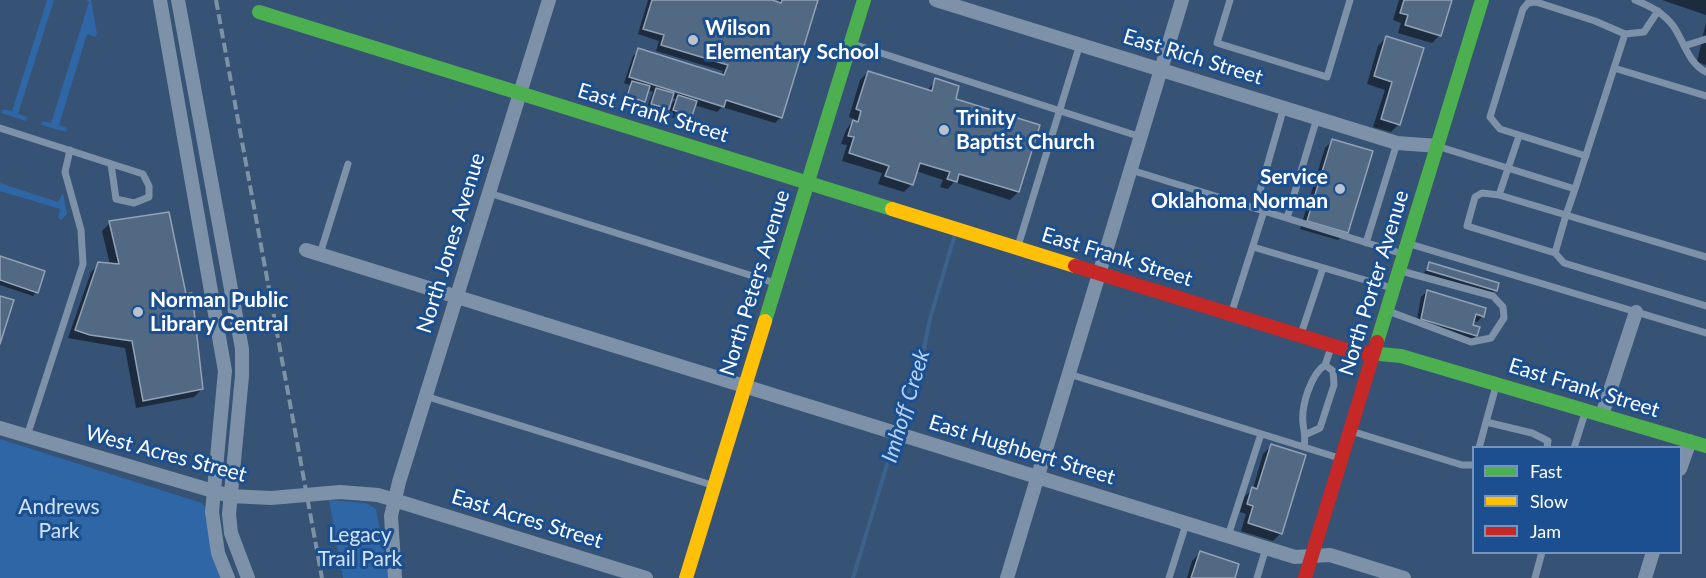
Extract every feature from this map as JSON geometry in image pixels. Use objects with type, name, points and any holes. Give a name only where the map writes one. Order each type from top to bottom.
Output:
[{"type":"street","points":[[160,0],[225,371],[213,492],[214,532],[228,578]]},
{"type":"street","points":[[178,0],[242,349],[243,376],[230,496],[231,533],[248,578]]},
{"type":"street","name":"North Jones Avenue","points":[[395,578],[390,531],[395,500],[425,396],[549,0]]},
{"type":"street","name":"North Peters Avenue","points":[[686,578],[864,0]]},
{"type":"street","name":"East Rich Street","points":[[936,0],[1397,143],[1438,146]]},
{"type":"street","points":[[1007,578],[1182,0]]},
{"type":"street","name":"North Porter Avenue","points":[[1305,578],[1482,0]]},
{"type":"street","name":"East Frank Street","points":[[259,12],[1301,336],[1375,354],[1401,356],[1706,447]]},
{"type":"street","name":"East Hughbert Street","points":[[306,250],[1295,557],[1330,555],[1404,578]]},
{"type":"street","points":[[1602,416],[1636,312]]},
{"type":"street","name":"West Acres Street","points":[[0,428],[230,496],[271,498],[340,492],[395,500]]},
{"type":"street","points":[[1682,463],[1690,441]]},
{"type":"street","name":"East Acres Street","points":[[395,500],[642,578]]},
{"type":"street","points":[[1645,578],[1652,554]]},
{"type":"lane","points":[[1230,0],[1216,43],[1327,77],[1350,0]]},
{"type":"lane","points":[[1635,0],[1658,12],[1673,26],[1695,64],[1706,72]]},
{"type":"lane","points":[[1586,156],[1500,129],[1490,117],[1523,9],[1528,3],[1559,9],[1625,34],[1644,32],[1658,12]]},
{"type":"lane","points":[[1555,253],[1625,34]]},
{"type":"lane","points":[[1684,46],[1706,39]]},
{"type":"lane","points":[[850,44],[1141,137]]},
{"type":"lane","points":[[1017,248],[1081,44]]},
{"type":"lane","points":[[1614,68],[1706,96]]},
{"type":"lane","points":[[1255,208],[1284,107]]},
{"type":"lane","points":[[1287,218],[1317,118]]},
{"type":"lane","points":[[0,128],[143,174],[149,186],[149,197],[134,203],[116,200],[111,164]]},
{"type":"lane","points":[[1499,195],[1519,136]]},
{"type":"lane","points":[[1366,243],[1397,143]]},
{"type":"lane","points":[[1438,146],[1575,189]]},
{"type":"lane","points":[[27,437],[83,264],[81,230],[65,172],[69,150]]},
{"type":"lane","points":[[320,254],[348,164]]},
{"type":"lane","points":[[1131,170],[1366,243],[1407,249],[1706,333]]},
{"type":"lane","points":[[489,193],[777,284]]},
{"type":"lane","points":[[1706,257],[1499,195],[1482,193],[1475,197],[1467,226],[1555,253],[1564,262],[1706,306]]},
{"type":"lane","points":[[1231,314],[1264,211]]},
{"type":"lane","points":[[1253,247],[1395,289]]},
{"type":"lane","points":[[1301,336],[1323,268]]},
{"type":"lane","points":[[1388,311],[1472,342],[1482,342],[1491,338],[1504,318],[1503,307],[1493,296],[1400,271]]},
{"type":"lane","points":[[1304,447],[1307,434],[1303,424],[1303,413],[1313,379],[1317,370],[1325,365],[1332,345]]},
{"type":"lane","points":[[1307,434],[1320,428],[1334,386],[1333,371],[1325,365]]},
{"type":"lane","points":[[1069,374],[1342,459]]},
{"type":"lane","points":[[1479,446],[1497,384]]},
{"type":"lane","points":[[425,396],[715,485]]},
{"type":"lane","points":[[1574,446],[1586,411]]},
{"type":"lane","points":[[1486,422],[1532,433],[1548,441],[1547,446]]},
{"type":"lane","points":[[1351,431],[1462,465],[1472,465]]},
{"type":"lane","points":[[1228,536],[1261,434]]},
{"type":"lane","points":[[1169,578],[1186,524]]},
{"type":"lane","points":[[1257,578],[1266,548]]},
{"type":"lane","points":[[1535,578],[1541,554]]},
{"type":"green space","points":[[47,0],[54,0],[18,114],[27,117],[26,121],[1,113],[3,109],[12,111]]},
{"type":"green space","points":[[87,0],[91,0],[97,34],[95,37],[87,34],[59,125],[67,128],[66,132],[41,125],[42,121],[51,123],[89,2]]},
{"type":"green space","points":[[0,183],[58,202],[63,193],[67,214],[61,220],[58,218],[60,209],[0,191]]},
{"type":"green space","name":"Andrews Park","points":[[0,439],[202,503],[206,508],[224,578],[0,578]]},
{"type":"green space","name":"Legacy Trail Park","points":[[329,500],[366,503],[376,509],[389,578],[343,578]]},
{"type":"building","points":[[652,0],[772,0],[781,3],[782,0],[818,0],[782,118],[726,100],[724,107],[629,77],[638,48],[724,75],[728,65],[661,45],[664,35],[643,29]]},
{"type":"building","points":[[1404,0],[1452,0],[1441,36],[1405,25],[1408,15],[1400,13]]},
{"type":"building","points":[[1386,36],[1424,48],[1400,125],[1381,119],[1392,82],[1374,76]]},
{"type":"building","name":"Trinity Baptist Church","points":[[868,71],[932,91],[935,78],[959,86],[956,99],[1040,125],[1019,192],[959,174],[957,182],[947,179],[950,172],[920,163],[913,185],[885,176],[889,166],[849,153],[854,137],[848,136],[853,120],[858,122],[861,111],[856,109]]},
{"type":"building","points":[[632,81],[650,86],[645,102],[627,96]]},
{"type":"building","points":[[656,88],[674,93],[669,109],[651,104]]},
{"type":"building","points":[[678,95],[697,101],[692,116],[673,110]]},
{"type":"building","points":[[1332,139],[1373,151],[1348,233],[1307,221]]},
{"type":"building","name":"Norman Public Library Central","points":[[169,212],[186,294],[192,293],[203,389],[143,401],[132,341],[90,335],[75,330],[98,262],[119,264],[109,221]]},
{"type":"building","points":[[0,256],[45,271],[38,293],[0,280]]},
{"type":"building","points":[[1429,262],[1499,283],[1497,291],[1427,270]]},
{"type":"building","points":[[1427,290],[1486,308],[1484,317],[1476,314],[1473,325],[1480,327],[1477,336],[1421,319]]},
{"type":"building","points":[[0,296],[14,300],[0,344]]},
{"type":"building","points":[[1271,444],[1306,455],[1282,534],[1248,523],[1253,506],[1247,504],[1252,487],[1257,489]]},
{"type":"building","points":[[1200,551],[1239,564],[1235,578],[1191,578]]},
{"type":"waterway","name":"Imhoff Creek","points":[[853,578],[909,391],[923,354],[930,319],[955,234]]},
{"type":"railway","points":[[216,0],[322,578]]},
{"type":"traffic: fast","points":[[765,321],[864,0]]},
{"type":"traffic: fast","points":[[1377,342],[1482,0]]},
{"type":"traffic: fast","points":[[259,12],[892,209]]},
{"type":"traffic: fast","points":[[1369,353],[1401,356],[1706,446]]},
{"type":"traffic: slow","points":[[892,209],[1075,266]]},
{"type":"traffic: slow","points":[[686,578],[765,321]]},
{"type":"traffic: jam","points":[[1075,266],[1350,351],[1369,353]]},
{"type":"traffic: jam","points":[[1305,578],[1377,342]]},
{"type":"place","name":"Wilson Elementary School","points":[[693,40]]},
{"type":"place","name":"Trinity Baptist Church","points":[[944,130]]},
{"type":"place","name":"Service Oklahoma Norman","points":[[1340,189]]},
{"type":"place","name":"Norman Public Library Central","points":[[138,312]]}]
